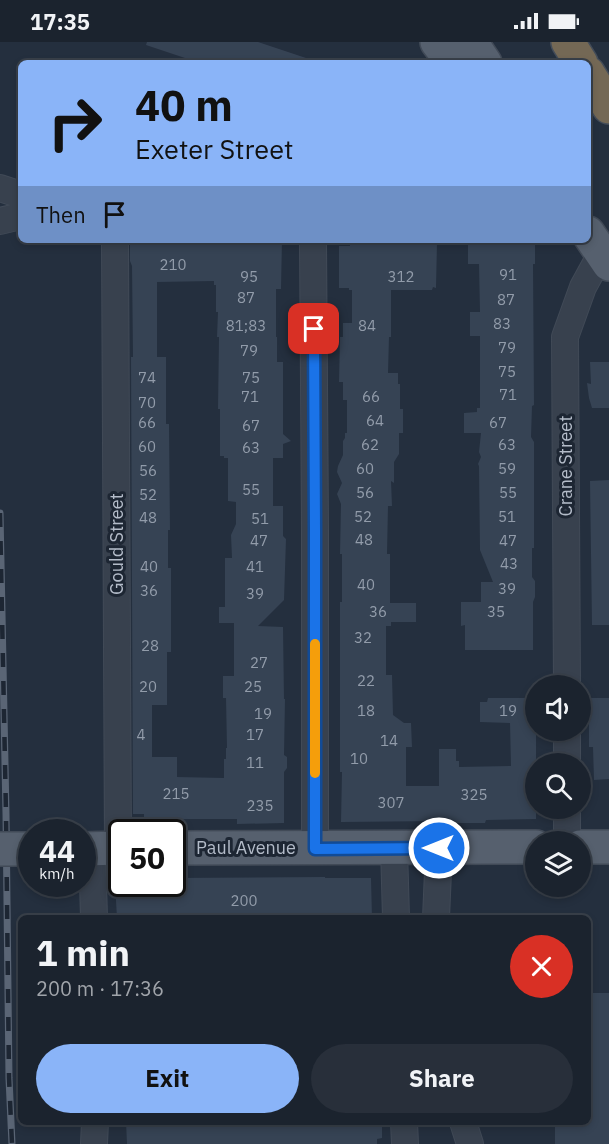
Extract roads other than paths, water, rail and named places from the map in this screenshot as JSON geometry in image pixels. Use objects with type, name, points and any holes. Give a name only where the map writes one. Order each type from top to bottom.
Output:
[{"type":"highway","points":[[568,42],[579,60]]},
{"type":"highway","points":[[591,79],[609,107]]},
{"type":"main road","points":[[437,42],[451,60]]},
{"type":"main road","points":[[471,42],[484,60]]},
{"type":"main road","name":"Paul Avenue","points":[[186,848],[525,847]]},
{"type":"main road","points":[[591,847],[609,847]]},
{"type":"main road","points":[[0,849],[18,849]]},
{"type":"street","points":[[0,188],[18,194]]},
{"type":"street","points":[[0,220],[18,217]]},
{"type":"street","name":"Gould Street","points":[[94,915],[104,848],[115,243]]},
{"type":"street","points":[[313,243],[315,849]]},
{"type":"street","name":"Crane Street","points":[[567,675],[565,337],[599,250]]},
{"type":"street","points":[[394,848],[396,915]]},
{"type":"street","points":[[436,915],[439,848]]},
{"type":"street","points":[[94,1144],[95,1125]]},
{"type":"street","points":[[404,1125],[405,1144]]},
{"type":"street","points":[[464,1125],[470,1144]]},
{"type":"railway","points":[[0,513],[12,1144]]}]
